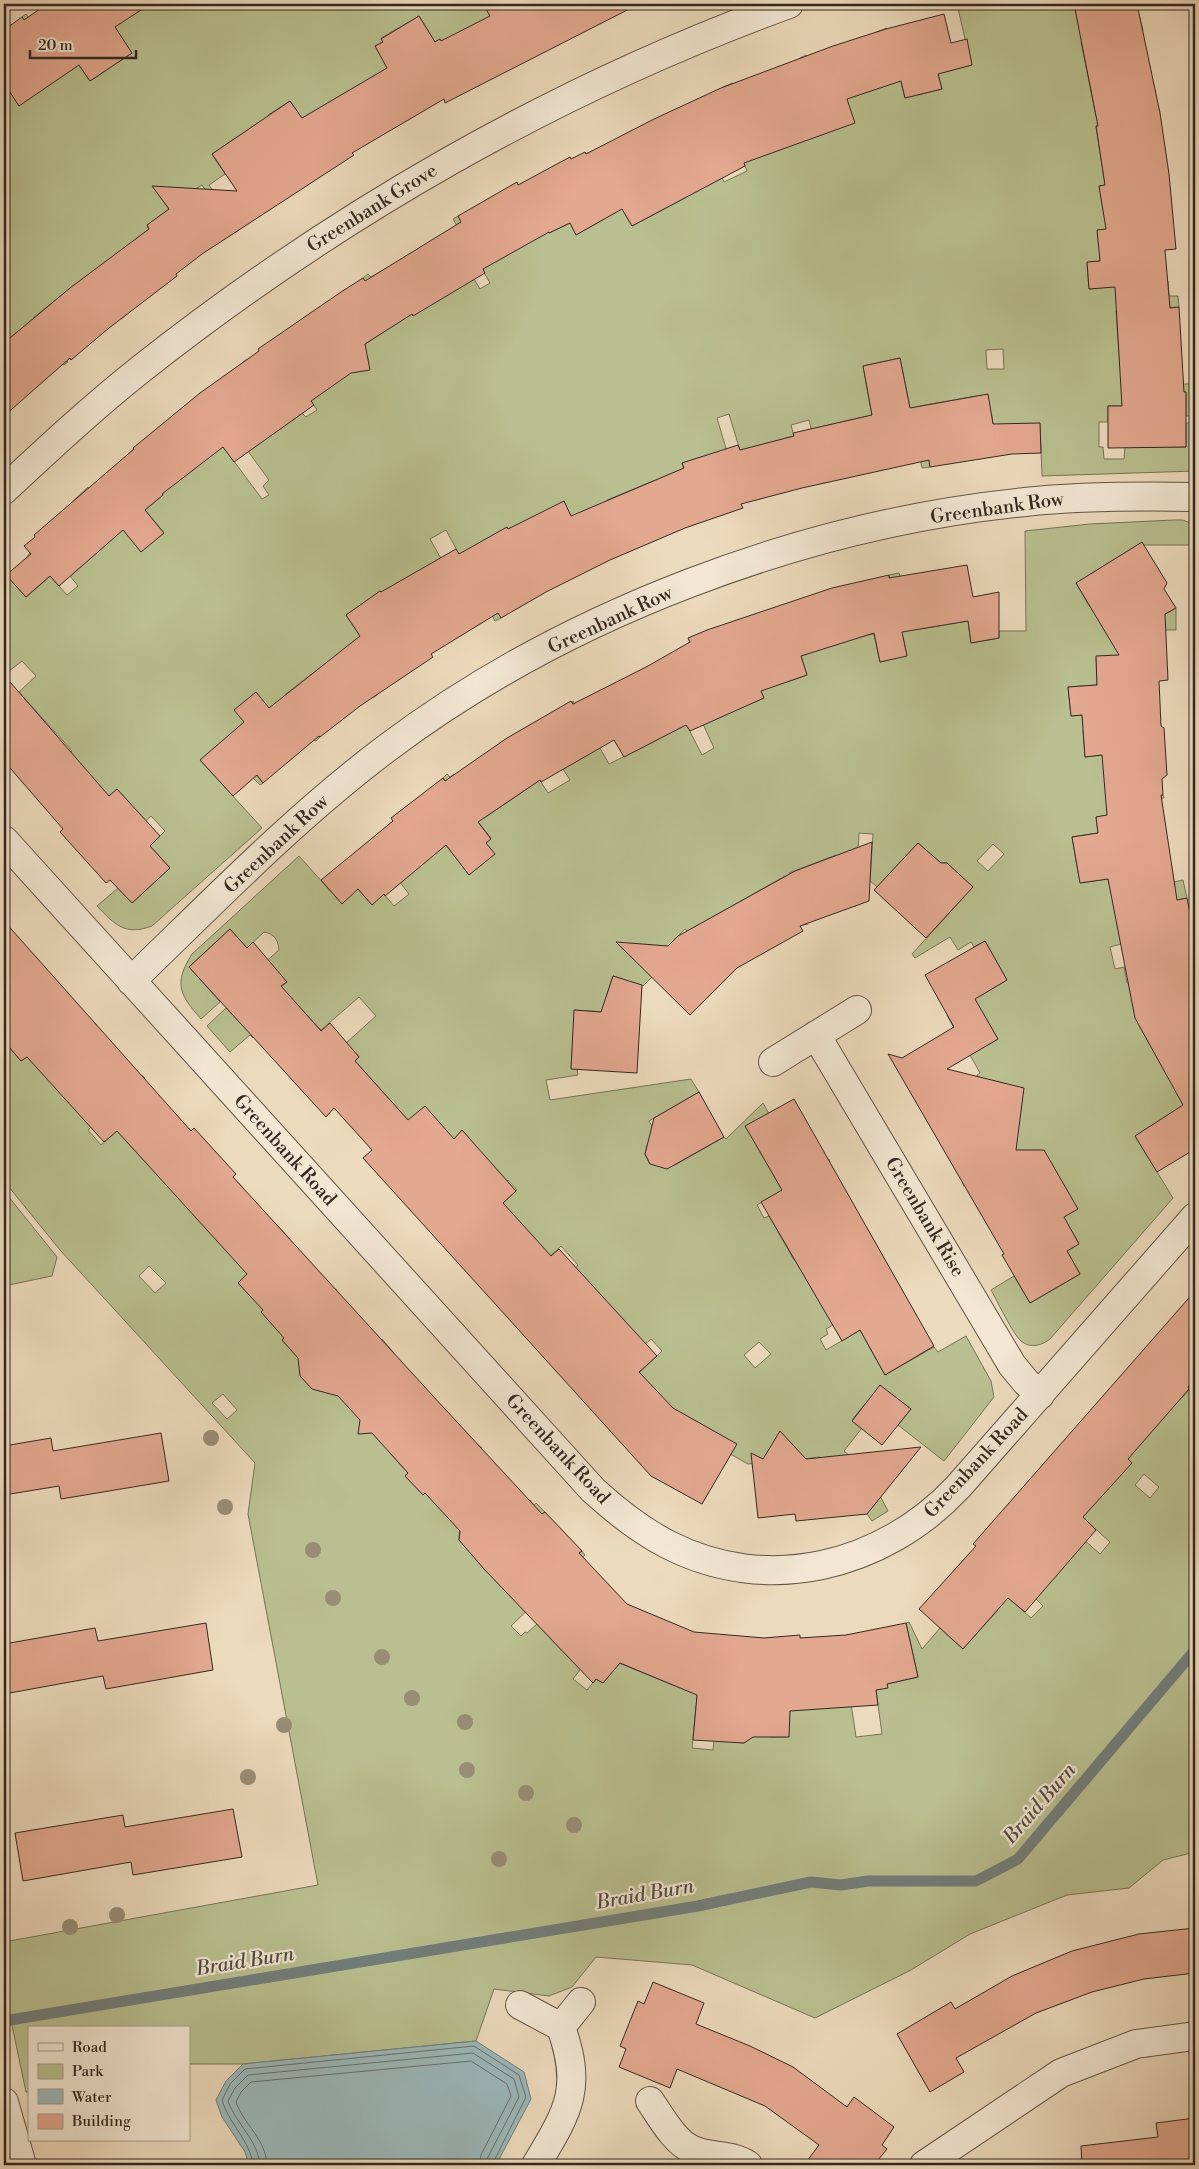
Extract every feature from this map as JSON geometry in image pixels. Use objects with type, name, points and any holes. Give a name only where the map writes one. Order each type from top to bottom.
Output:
[{"type":"street","name":"Greenbank Grove","points":[[4,490],[75,424],[154,359],[289,260],[372,206],[473,148],[576,95],[688,43],[789,4]]},
{"type":"street","name":"Greenbank Row","points":[[131,981],[302,818],[388,747],[483,683],[586,628],[638,605],[744,564],[854,532],[910,520],[1023,502],[1080,498],[1195,497]]},
{"type":"street","name":"Greenbank Road","points":[[4,840],[593,1490],[620,1513],[666,1543],[708,1560],[737,1567],[765,1570],[799,1569],[825,1565],[854,1557],[898,1537],[941,1505],[1195,1217]]},
{"type":"street","points":[[773,1062],[857,1010]]},
{"type":"street","name":"Greenbank Rise","points":[[816,1035],[1012,1365],[1040,1395]]},
{"type":"street","points":[[561,2027],[581,2002]]},
{"type":"street","points":[[520,2005],[561,2027],[570,2053],[573,2082],[569,2105],[536,2165]]},
{"type":"street","points":[[924,2165],[1061,2073],[1136,2044],[1195,2036]]},
{"type":"street","points":[[650,2101],[689,2158],[738,2159],[748,2165]]},
{"type":"street","points":[[4,2102],[22,2165]]},
{"type":"green space","points":[[98,4],[124,4],[132,16],[150,4],[483,4],[490,16],[457,68],[440,39],[435,42],[419,16],[381,38],[383,42],[375,46],[396,64],[304,122],[290,101],[268,115],[282,136],[237,137],[212,154],[225,174],[209,185],[239,230],[235,233],[202,185],[185,196],[160,196],[169,209],[147,226],[180,271],[91,273],[125,316],[121,319],[101,294],[75,285],[33,318],[68,362],[64,365],[48,344],[36,354],[17,332],[4,343],[4,97],[54,63],[22,17],[26,14],[44,39],[72,55],[90,81],[132,53]]},
{"type":"green space","points":[[957,4],[1074,4],[1079,27],[1139,15],[1143,30],[1081,42],[1096,116],[1119,111],[1160,116],[1096,126],[1105,185],[1099,186],[1130,198],[1100,261],[1087,263],[1089,289],[1168,281],[1169,296],[1178,296],[1179,307],[1116,311],[1120,367],[1179,384],[1195,384],[1195,416],[1186,416],[1186,392],[1125,391],[1125,406],[1108,406],[1108,422],[1099,422],[1099,447],[1103,447],[1104,459],[1124,459],[1125,447],[1186,447],[1186,423],[1195,423],[1195,471],[1042,476],[1040,424],[993,426],[992,416],[977,396],[920,406],[930,467],[922,468],[900,358],[863,366],[872,415],[816,428],[829,482],[824,483],[809,420],[791,425],[794,436],[746,449],[760,499],[755,500],[729,414],[717,418],[728,455],[682,463],[684,469],[675,532],[653,481],[607,500],[629,552],[517,546],[507,527],[501,618],[495,621],[446,530],[430,539],[452,578],[412,637],[381,591],[346,615],[362,638],[345,649],[377,695],[373,698],[357,676],[326,663],[286,694],[320,737],[316,741],[247,725],[228,741],[263,783],[260,785],[253,778],[200,760],[262,828],[152,926],[135,930],[127,929],[115,923],[103,913],[97,906],[118,888],[132,903],[170,868],[150,846],[165,831],[151,816],[136,830],[126,799],[117,789],[109,796],[83,768],[57,765],[72,751],[19,692],[36,676],[22,661],[4,675],[4,572],[26,597],[46,580],[26,558],[30,553],[67,595],[78,586],[70,576],[109,542],[73,501],[88,487],[141,551],[164,533],[145,510],[163,495],[129,453],[190,402],[262,499],[269,495],[263,486],[269,480],[237,436],[275,408],[242,363],[247,359],[292,421],[302,413],[306,417],[317,410],[311,401],[302,319],[306,316],[345,373],[368,365],[368,358],[361,347],[394,325],[363,278],[368,274],[371,277],[385,269],[474,279],[480,289],[490,283],[453,219],[458,216],[486,266],[522,183],[549,233],[570,223],[577,234],[604,219],[586,185],[586,154],[592,151],[632,226],[685,198],[670,170],[718,168],[724,182],[747,171],[723,87],[733,83],[761,156],[810,87],[800,58],[806,55],[823,107],[847,99],[881,56],[874,33],[887,28],[905,98],[942,89],[938,74],[971,65]],"holes":[[[1003,349],[1004,369],[987,369],[986,350]]]},
{"type":"green space","points":[[1183,520],[1195,525],[1195,545],[1138,545],[1076,583],[1089,606],[1148,624],[1176,608],[1176,630],[1158,630],[1129,655],[1096,657],[1097,685],[1068,687],[1071,716],[1160,710],[1083,730],[1085,757],[1102,755],[1131,797],[1163,795],[1164,798],[1120,802],[1114,814],[1096,817],[1098,833],[1072,837],[1080,883],[1108,879],[1109,884],[1173,875],[1174,882],[1183,880],[1187,898],[1123,912],[1121,944],[1110,947],[1115,969],[1124,967],[1127,983],[1195,969],[1195,992],[1184,998],[1180,1005],[1140,1027],[1163,1068],[1185,1056],[1195,1075],[1195,1098],[1135,1136],[1173,1198],[1050,1339],[1036,1345],[1028,1345],[1021,1341],[1009,1325],[991,1290],[1014,1276],[1030,1303],[1080,1274],[1067,1251],[1079,1243],[1064,1218],[1014,1157],[964,1186],[962,1182],[1016,1150],[1009,1136],[999,1082],[928,1123],[926,1119],[983,1085],[977,1075],[980,1073],[970,1055],[998,1039],[983,1013],[955,1030],[947,1015],[1007,980],[985,941],[974,947],[971,942],[958,950],[950,937],[915,958],[912,954],[964,897],[954,887],[958,882],[959,874],[947,863],[941,863],[918,843],[877,887],[870,881],[873,834],[859,833],[855,907],[836,855],[789,873],[808,924],[803,925],[785,876],[711,918],[738,967],[731,974],[685,929],[662,953],[652,977],[643,986],[613,976],[606,997],[634,1014],[575,1010],[571,1068],[577,1069],[578,1075],[546,1080],[550,1100],[691,1079],[699,1092],[649,1121],[659,1138],[647,1145],[645,1154],[650,1164],[675,1165],[724,1137],[726,1139],[763,1103],[769,1114],[746,1126],[780,1187],[829,1159],[830,1162],[757,1205],[764,1218],[769,1216],[794,1260],[863,1222],[900,1287],[826,1329],[828,1334],[820,1339],[826,1350],[860,1330],[885,1375],[934,1347],[938,1352],[966,1336],[991,1381],[994,1397],[944,1461],[898,1425],[911,1409],[894,1396],[874,1412],[864,1405],[852,1420],[862,1428],[844,1451],[866,1469],[888,1511],[872,1521],[867,1514],[822,1480],[820,1457],[794,1460],[792,1444],[786,1438],[773,1462],[748,1464],[686,1429],[636,1376],[662,1351],[651,1339],[584,1401],[555,1287],[578,1265],[561,1246],[537,1268],[503,1203],[517,1190],[508,1180],[457,1225],[474,1144],[463,1131],[394,1192],[392,1190],[408,1120],[355,1061],[359,1057],[356,1053],[307,1096],[298,1086],[376,1016],[359,997],[321,1030],[294,1001],[253,1038],[250,1035],[230,1052],[207,1026],[226,1008],[240,1023],[287,982],[262,965],[279,950],[278,943],[273,936],[264,932],[247,948],[230,929],[189,967],[220,1002],[201,1019],[184,996],[181,981],[182,973],[192,954],[299,856],[342,904],[354,884],[371,904],[384,894],[394,906],[409,894],[399,881],[386,827],[393,821],[446,845],[469,875],[486,843],[491,838],[443,778],[447,774],[450,777],[454,774],[484,818],[537,782],[507,738],[512,736],[548,793],[570,780],[563,769],[573,701],[609,764],[655,741],[678,708],[702,755],[714,748],[698,713],[749,704],[764,698],[734,630],[787,682],[807,675],[801,656],[849,639],[874,634],[880,662],[907,655],[889,575],[899,573],[920,629],[968,621],[971,643],[999,638],[999,631],[1026,631],[1025,531],[1090,524]],"holes":[[[993,844],[1004,854],[988,871],[977,861]],[[759,1342],[771,1354],[755,1368],[744,1355]]]},
{"type":"green space","points":[[93,1021],[97,1025],[80,1039],[101,1111],[142,1075],[145,1078],[88,1130],[101,1145],[117,1131],[148,1165],[189,1128],[191,1131],[174,1147],[196,1217],[237,1181],[242,1187],[202,1224],[244,1257],[278,1226],[289,1238],[238,1283],[257,1303],[267,1294],[273,1301],[261,1312],[279,1332],[294,1324],[334,1288],[337,1290],[282,1340],[302,1362],[299,1366],[306,1383],[323,1392],[382,1339],[394,1353],[363,1401],[360,1425],[368,1433],[419,1426],[390,1453],[408,1473],[406,1476],[423,1495],[478,1445],[482,1448],[463,1466],[459,1540],[466,1548],[489,1537],[530,1500],[545,1512],[505,1550],[541,1588],[582,1551],[585,1555],[511,1626],[521,1636],[537,1624],[568,1657],[626,1603],[573,1679],[587,1690],[596,1679],[603,1683],[619,1663],[675,1686],[697,1634],[703,1636],[692,1748],[713,1750],[719,1693],[727,1736],[732,1742],[744,1743],[751,1738],[752,1726],[770,1737],[788,1737],[790,1703],[841,1636],[856,1737],[882,1734],[876,1690],[887,1684],[918,1677],[906,1623],[909,1622],[922,1649],[940,1628],[963,1649],[998,1610],[954,1571],[964,1559],[1031,1618],[1043,1606],[1036,1599],[1024,1487],[1100,1554],[1110,1542],[1079,1514],[1080,1512],[1084,1516],[1179,1397],[1182,1398],[1189,1390],[1188,1387],[1195,1378],[1195,1852],[1163,1860],[1129,1888],[1067,1895],[970,1934],[911,1970],[815,2018],[692,1965],[596,1957],[572,1987],[549,1996],[494,1989],[476,2041],[243,2064],[190,2064],[190,2026],[28,2026],[28,2092],[26,2092],[4,1987],[4,1942],[318,1885],[248,1514],[255,1463],[60,1250],[4,1181],[4,1034],[10,1041],[6,1044],[21,1061],[40,1045]],"holes":[[[149,1266],[166,1283],[155,1293],[139,1276]],[[223,1394],[237,1410],[227,1419],[212,1403]],[[1144,1474],[1159,1487],[1150,1498],[1135,1485]]]},
{"type":"green space","points":[[4,1191],[57,1257],[52,1276],[4,1286]]},
{"type":"water","points":[[476,2041],[524,2072],[531,2099],[496,2165],[249,2165],[245,2152],[222,2117],[216,2100],[226,2081],[243,2064]]},
{"type":"building","points":[[47,4],[150,4],[115,27],[132,53],[90,81],[79,65],[19,106],[4,83],[4,30],[22,17],[24,20]]},
{"type":"building","points":[[483,4],[639,4],[445,103],[444,99],[352,153],[354,155],[202,254],[71,360],[70,358],[4,416],[4,343],[70,288],[149,229],[147,225],[169,209],[152,186],[237,191],[212,154],[290,101],[302,118],[387,68],[375,46],[383,42],[381,39],[419,16],[435,42],[440,39],[441,41],[490,16]]},
{"type":"building","points":[[1074,4],[1137,4],[1160,113],[1169,174],[1176,249],[1165,250],[1170,308],[1179,307],[1184,392],[1186,392],[1186,447],[1108,448],[1108,406],[1122,406],[1115,287],[1089,289],[1087,262],[1100,261],[1097,230],[1106,229],[1099,186],[1105,185],[1096,126],[1098,126]]},
{"type":"building","points":[[944,14],[951,43],[967,39],[972,65],[938,74],[942,89],[905,98],[901,81],[847,99],[855,123],[744,163],[745,166],[632,226],[622,209],[576,235],[570,223],[549,232],[483,269],[485,273],[413,316],[412,314],[365,344],[370,370],[351,373],[311,401],[314,405],[234,462],[223,447],[162,494],[145,510],[164,533],[141,552],[123,530],[59,586],[50,576],[26,597],[6,575],[31,554],[24,546],[35,537],[34,535],[133,448],[200,393],[259,351],[258,349],[341,292],[363,278],[365,281],[461,222],[458,216],[517,182],[518,185],[570,157],[571,159],[585,152],[586,154],[654,119],[721,88],[833,46],[886,29]]},
{"type":"building","points":[[900,358],[910,408],[988,394],[993,424],[1040,423],[1041,453],[1012,454],[930,467],[929,460],[802,488],[741,504],[743,508],[685,528],[610,560],[546,592],[501,618],[498,613],[431,654],[433,657],[319,736],[263,783],[257,775],[233,796],[200,760],[244,722],[234,710],[256,692],[269,708],[360,636],[346,615],[380,591],[456,549],[459,554],[507,527],[508,529],[564,501],[571,516],[684,468],[682,463],[738,445],[740,450],[794,436],[793,433],[872,415],[863,366]]},
{"type":"building","points":[[1142,542],[1167,583],[1164,589],[1176,608],[1165,614],[1168,680],[1159,681],[1161,726],[1164,728],[1167,775],[1162,779],[1163,795],[1161,795],[1177,900],[1187,898],[1195,938],[1195,1149],[1157,1172],[1135,1136],[1183,1105],[1135,1018],[1108,879],[1080,883],[1072,837],[1098,833],[1096,817],[1107,815],[1102,755],[1085,757],[1082,715],[1071,716],[1068,687],[1097,685],[1096,656],[1119,655],[1076,583]]},
{"type":"building","points":[[967,565],[973,597],[999,592],[999,638],[971,643],[968,621],[902,632],[907,656],[880,662],[874,633],[801,656],[807,675],[761,691],[764,698],[690,731],[686,725],[624,757],[614,740],[541,782],[540,780],[478,822],[491,839],[486,843],[495,854],[469,875],[446,845],[372,905],[358,889],[342,904],[321,880],[393,821],[391,818],[443,778],[445,781],[507,738],[571,701],[573,704],[648,666],[690,642],[688,638],[832,588],[889,575],[889,578]]},
{"type":"building","points":[[4,675],[109,796],[117,789],[160,836],[150,846],[170,868],[132,903],[110,880],[106,883],[60,832],[63,829],[4,761]]},
{"type":"building","points":[[872,842],[869,901],[800,926],[803,931],[737,968],[690,1015],[616,942],[668,946],[678,936],[795,871]]},
{"type":"building","points":[[918,843],[941,863],[947,863],[973,887],[926,938],[874,890]]},
{"type":"building","points":[[4,921],[191,1131],[194,1128],[236,1174],[233,1177],[542,1514],[545,1512],[582,1551],[579,1553],[627,1604],[694,1632],[764,1638],[800,1635],[800,1638],[846,1635],[906,1623],[918,1677],[887,1684],[888,1688],[876,1690],[878,1705],[790,1711],[789,1737],[753,1737],[744,1743],[693,1740],[697,1695],[620,1663],[603,1683],[596,1679],[593,1683],[484,1569],[459,1540],[460,1531],[425,1493],[423,1495],[405,1476],[408,1473],[372,1433],[358,1434],[360,1420],[338,1396],[312,1389],[300,1376],[298,1358],[282,1340],[284,1338],[261,1312],[263,1310],[238,1283],[247,1274],[117,1131],[104,1142],[27,1057],[21,1061],[4,1041]]},
{"type":"building","points":[[230,929],[247,948],[253,942],[287,982],[281,986],[321,1031],[330,1023],[359,1057],[355,1061],[408,1120],[425,1106],[454,1139],[462,1130],[516,1191],[503,1203],[551,1256],[559,1249],[657,1356],[639,1372],[673,1408],[737,1444],[702,1504],[651,1476],[363,1158],[372,1150],[334,1108],[326,1117],[189,967]]},
{"type":"building","points":[[985,941],[1007,980],[975,999],[998,1039],[947,1069],[1024,1088],[1016,1150],[1044,1150],[1078,1209],[1064,1217],[1079,1244],[1067,1251],[1080,1274],[1030,1303],[1002,1255],[1004,1254],[888,1054],[902,1058],[954,1027],[925,975]]},
{"type":"building","points":[[613,976],[642,985],[637,1073],[571,1069],[574,1010],[601,1012]]},
{"type":"building","points":[[699,1092],[724,1137],[667,1169],[650,1164],[645,1154],[654,1118]]},
{"type":"building","points":[[794,1099],[934,1346],[885,1375],[860,1330],[842,1341],[761,1202],[782,1190],[745,1126]]},
{"type":"building","points":[[1195,1291],[1195,1378],[1188,1387],[1189,1389],[1128,1459],[1132,1463],[1083,1517],[1096,1530],[1025,1612],[1008,1598],[963,1649],[919,1609],[976,1546],[973,1544]]},
{"type":"building","points":[[880,1385],[911,1409],[882,1445],[852,1421]]},
{"type":"building","points":[[780,1431],[806,1459],[921,1447],[867,1514],[796,1521],[795,1514],[758,1518],[751,1453],[763,1459]]},
{"type":"building","points":[[161,1433],[169,1481],[61,1499],[59,1486],[4,1495],[4,1446],[51,1438],[53,1451]]},
{"type":"building","points":[[206,1623],[213,1670],[106,1689],[103,1676],[4,1694],[4,1644],[95,1628],[98,1641]]},
{"type":"building","points":[[233,1809],[242,1857],[133,1875],[131,1862],[23,1881],[15,1833],[123,1815],[125,1827]]},
{"type":"building","points":[[1195,1928],[1195,1973],[1144,1979],[1092,1992],[1036,2013],[956,2058],[964,2072],[930,2092],[897,2034],[951,2002],[955,2009],[1012,1976],[1072,1951],[1139,1934]]},
{"type":"building","points":[[653,1982],[704,2003],[696,2024],[750,2046],[793,2067],[847,2107],[854,2097],[894,2127],[882,2145],[887,2149],[874,2165],[804,2165],[819,2145],[765,2106],[677,2069],[670,2088],[619,2067],[626,2049],[620,2046],[638,2001],[644,2004]]},
{"type":"building","points":[[1195,2118],[1195,2165],[1082,2165],[1081,2146],[1158,2137],[1156,2123]]},
{"type":"waterway","name":"Braid Burn","points":[[4,2021],[698,1906],[811,1882],[841,1885],[868,1881],[976,1881],[1018,1859],[1195,1650]]}]
